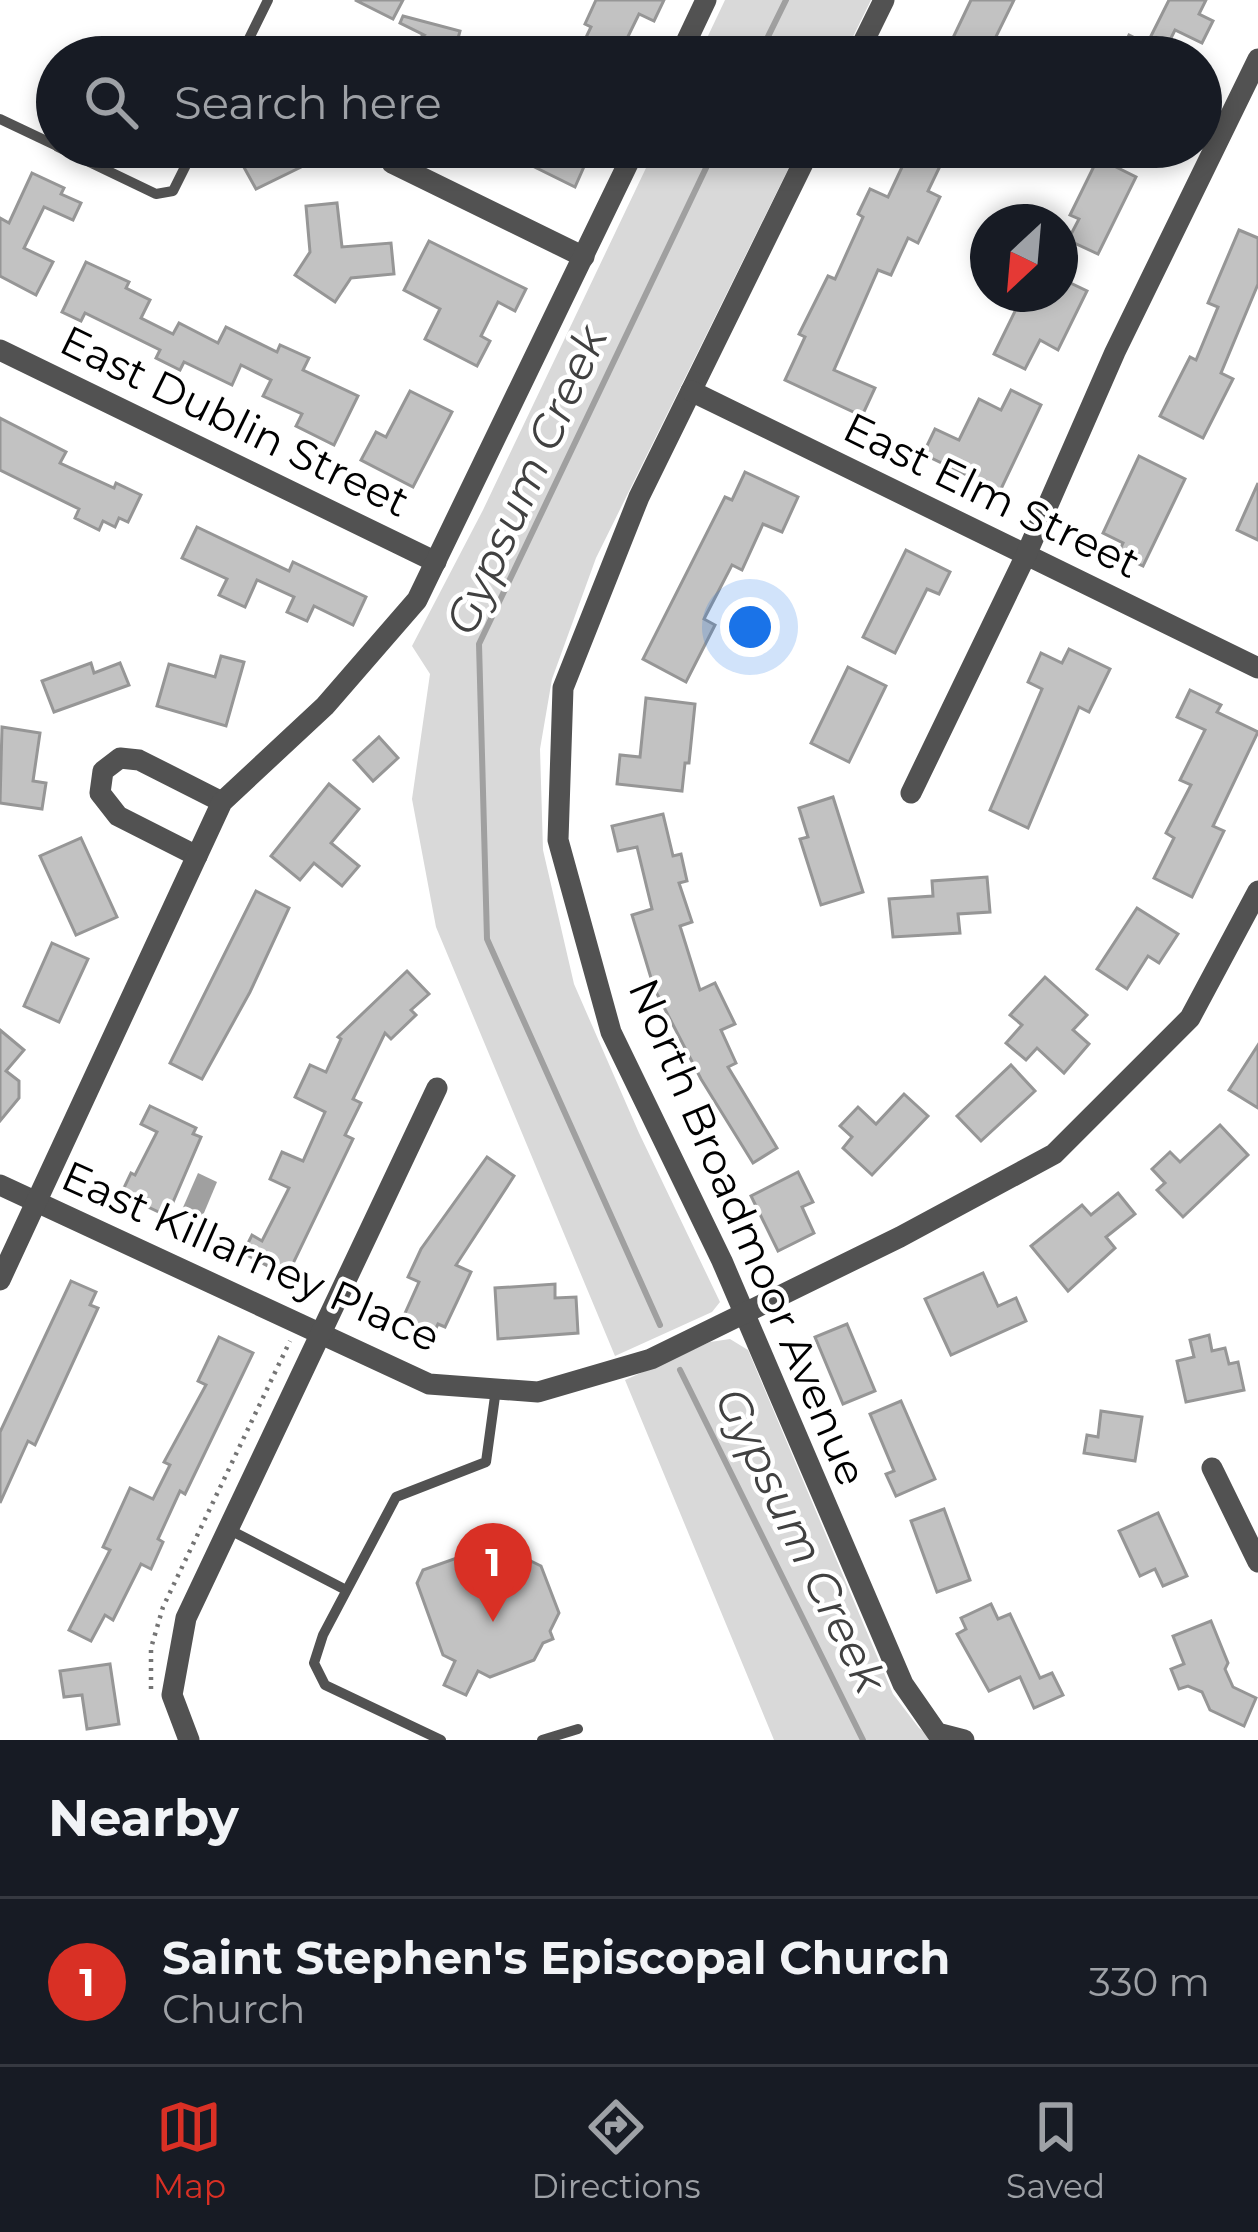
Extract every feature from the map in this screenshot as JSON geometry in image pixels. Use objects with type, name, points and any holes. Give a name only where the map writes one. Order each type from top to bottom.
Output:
[{"type":"street","points":[[689,36],[706,0]]},
{"type":"street","points":[[866,36],[884,0]]},
{"type":"street","points":[[1222,133],[1258,59]]},
{"type":"street","points":[[402,168],[584,257]]},
{"type":"street","points":[[0,1280],[222,802],[325,706],[417,600],[626,168]]},
{"type":"street","name":"North Broadmoor Avenue","points":[[801,168],[639,496],[563,688],[558,840],[611,1032],[744,1312],[903,1684],[937,1733],[964,1740]]},
{"type":"street","points":[[910,793],[1205,168]]},
{"type":"street","name":"East Dublin Street","points":[[0,350],[436,562]]},
{"type":"street","name":"East Elm Street","points":[[691,391],[1258,668]]},
{"type":"street","points":[[197,856],[118,816],[100,793],[103,771],[121,758],[139,760],[222,802]]},
{"type":"street","name":"East Killarney Place","points":[[0,1185],[429,1384],[538,1392],[651,1359],[900,1237],[1054,1154],[1190,1018],[1258,891]]},
{"type":"street","points":[[189,1740],[172,1695],[186,1618],[437,1088]]},
{"type":"street","points":[[1212,1468],[1258,1562]]},
{"type":"lane","points":[[250,36],[268,0]]},
{"type":"lane","points":[[0,119],[36,137]]},
{"type":"lane","points":[[101,168],[156,194],[173,191],[184,168]]},
{"type":"lane","points":[[441,1740],[325,1685],[314,1663],[396,1497],[486,1462],[496,1389]]},
{"type":"lane","points":[[228,1529],[346,1591]]},
{"type":"lane","points":[[542,1740],[578,1729]]},
{"type":"shaded area","points":[[725,0],[871,0],[853,36],[708,36]]},
{"type":"shaded area","points":[[646,168],[789,168],[596,558],[552,679],[540,749],[543,850],[574,984],[720,1302],[712,1312],[615,1356],[436,927],[412,799],[430,674],[412,646],[483,510]]},
{"type":"shaded area","points":[[198,1173],[217,1182],[201,1220],[181,1212]]},
{"type":"shaded area","points":[[730,1339],[748,1350],[893,1694],[919,1728],[936,1740],[774,1740],[625,1380],[710,1342]]},
{"type":"building","points":[[355,0],[403,0],[393,19]]},
{"type":"building","points":[[596,0],[664,0],[654,21],[639,14],[628,36],[587,36],[591,27],[585,24]]},
{"type":"building","points":[[971,0],[1014,0],[996,36],[954,36]]},
{"type":"building","points":[[1169,0],[1206,0],[1199,14],[1213,21],[1206,36],[1175,30],[1172,36],[1151,36]]},
{"type":"building","points":[[403,16],[460,31],[459,36],[422,36],[400,23]]},
{"type":"building","points":[[244,168],[299,168],[256,189]]},
{"type":"building","points":[[537,168],[583,168],[575,187]]},
{"type":"building","points":[[902,168],[939,168],[928,191],[940,197],[918,243],[908,238],[891,275],[878,270],[834,370],[875,388],[862,416],[785,380],[805,337],[799,334],[828,276],[835,279],[863,217],[858,214],[870,189],[888,197]]},
{"type":"building","points":[[1093,168],[1118,168],[1136,177],[1098,254],[1078,245],[1075,204]]},
{"type":"building","points":[[32,173],[64,188],[61,194],[81,203],[73,220],[44,207],[24,248],[53,262],[36,295],[0,276],[0,218],[9,223]]},
{"type":"building","points":[[337,203],[342,247],[391,243],[394,274],[351,278],[335,302],[295,275],[310,252],[306,206]]},
{"type":"building","points":[[1239,230],[1258,238],[1258,284],[1221,373],[1233,379],[1203,438],[1160,416],[1190,357],[1196,360],[1218,307],[1208,303]]},
{"type":"building","points":[[429,241],[526,289],[515,311],[498,302],[481,336],[490,341],[477,366],[425,339],[440,309],[404,290]]},
{"type":"building","points":[[86,262],[129,282],[126,288],[150,300],[141,318],[173,334],[179,323],[218,343],[226,327],[277,352],[280,345],[309,358],[303,370],[358,396],[334,445],[296,426],[302,414],[263,396],[271,380],[241,365],[232,385],[184,362],[180,370],[156,358],[160,350],[85,313],[81,321],[62,312]]},
{"type":"building","points":[[1078,287],[1087,291],[1078,309]]},
{"type":"building","points":[[1015,312],[1077,312],[1058,350],[1040,340],[1025,369],[994,354]]},
{"type":"building","points":[[1011,390],[1041,405],[1000,491],[923,454],[935,429],[959,440],[979,399],[1001,410]]},
{"type":"building","points":[[410,391],[452,412],[413,487],[361,460],[376,432],[386,437]]},
{"type":"building","points":[[0,418],[66,452],[60,463],[141,495],[128,522],[119,518],[115,527],[103,521],[99,530],[75,518],[79,509],[0,470]]},
{"type":"building","points":[[1139,456],[1185,479],[1143,566],[1118,554],[1123,543],[1103,533]]},
{"type":"building","points":[[745,472],[798,497],[782,532],[763,524],[742,570],[732,565],[704,619],[715,625],[686,682],[643,659],[725,497],[732,500]]},
{"type":"building","points":[[1258,483],[1258,540],[1237,530]]},
{"type":"building","points":[[197,527],[289,571],[293,562],[366,597],[353,625],[314,606],[307,621],[287,612],[294,597],[257,580],[245,607],[219,595],[227,579],[182,558]]},
{"type":"building","points":[[906,550],[950,572],[939,594],[927,589],[895,653],[863,637]]},
{"type":"building","points":[[1069,649],[1110,669],[1089,712],[1079,707],[1028,828],[990,810],[1042,689],[1028,682],[1041,653],[1062,663]]},
{"type":"building","points":[[221,656],[244,662],[226,726],[157,706],[169,664],[215,677]]},
{"type":"building","points":[[91,663],[94,673],[120,663],[129,685],[54,712],[42,681]]},
{"type":"building","points":[[848,667],[886,686],[849,762],[811,743]]},
{"type":"building","points":[[1190,690],[1221,705],[1217,712],[1258,732],[1213,826],[1224,831],[1192,897],[1154,878],[1174,838],[1166,833],[1191,785],[1180,780],[1205,730],[1177,717]]},
{"type":"building","points":[[646,698],[695,704],[682,791],[617,784],[620,755],[640,757]]},
{"type":"building","points":[[2,727],[40,733],[33,781],[46,783],[42,809],[0,803]]},
{"type":"building","points":[[379,737],[398,758],[373,781],[354,760]]},
{"type":"building","points":[[329,784],[359,809],[331,843],[359,866],[342,886],[314,863],[300,880],[271,856]]},
{"type":"building","points":[[833,797],[863,892],[821,905],[800,839],[808,837],[799,808]]},
{"type":"building","points":[[663,814],[673,856],[681,854],[687,881],[679,883],[692,922],[680,926],[700,990],[715,983],[735,1024],[721,1030],[736,1063],[728,1067],[777,1148],[753,1163],[701,1079],[654,988],[632,915],[652,909],[637,847],[618,851],[612,826]]},
{"type":"building","points":[[81,838],[117,917],[76,935],[40,856]]},
{"type":"building","points":[[987,877],[990,912],[958,914],[960,933],[893,937],[889,899],[933,896],[932,881]]},
{"type":"building","points":[[256,891],[289,908],[202,1079],[170,1063]]},
{"type":"building","points":[[1137,908],[1178,934],[1159,963],[1148,956],[1127,989],[1097,969]]},
{"type":"building","points":[[52,943],[88,959],[59,1022],[24,1006]]},
{"type":"building","points":[[407,971],[429,994],[411,1010],[416,1015],[391,1039],[385,1033],[353,1099],[361,1103],[345,1135],[353,1139],[287,1276],[243,1253],[252,1235],[262,1241],[289,1188],[270,1179],[282,1152],[303,1161],[325,1112],[295,1097],[310,1065],[326,1072],[338,1037]]},
{"type":"building","points":[[1045,977],[1087,1015],[1073,1030],[1089,1044],[1064,1073],[1037,1048],[1026,1060],[1006,1043],[1022,1025],[1010,1015]]},
{"type":"building","points":[[0,1030],[24,1050],[6,1071],[19,1081],[19,1098],[0,1121]]},
{"type":"building","points":[[1258,1045],[1258,1108],[1229,1090]]},
{"type":"building","points":[[1011,1065],[1035,1091],[981,1141],[957,1116]]},
{"type":"building","points":[[904,1094],[928,1116],[872,1175],[843,1148],[852,1137],[840,1126],[858,1107],[876,1124]]},
{"type":"building","points":[[150,1106],[196,1128],[193,1134],[201,1137],[167,1216],[121,1194],[157,1132],[141,1124]]},
{"type":"building","points":[[1220,1125],[1248,1155],[1183,1217],[1157,1190],[1165,1183],[1152,1169],[1170,1152],[1180,1162]]},
{"type":"building","points":[[487,1157],[514,1176],[456,1265],[471,1272],[445,1327],[438,1324],[433,1334],[402,1320],[419,1282],[408,1277],[421,1249]]},
{"type":"building","points":[[798,1172],[813,1202],[802,1207],[814,1233],[778,1251],[751,1196]]},
{"type":"building","points":[[1118,1193],[1135,1214],[1106,1237],[1115,1248],[1068,1291],[1031,1246],[1082,1205],[1091,1215]]},
{"type":"building","points":[[983,1273],[998,1306],[1016,1298],[1026,1321],[951,1355],[925,1299]]},
{"type":"building","points":[[71,1281],[96,1292],[90,1305],[98,1308],[35,1445],[28,1441],[0,1503],[0,1432]]},
{"type":"building","points":[[555,1284],[555,1298],[576,1297],[578,1333],[498,1339],[495,1288]]},
{"type":"building","points":[[847,1324],[875,1391],[843,1404],[815,1337]]},
{"type":"building","points":[[1209,1335],[1212,1351],[1225,1348],[1229,1364],[1238,1362],[1244,1390],[1186,1402],[1177,1361],[1194,1357],[1190,1340]]},
{"type":"building","points":[[219,1337],[253,1353],[185,1494],[180,1491],[158,1539],[163,1542],[151,1569],[141,1564],[113,1620],[105,1615],[91,1641],[69,1630],[110,1550],[103,1547],[130,1488],[153,1499],[170,1465],[164,1462],[206,1385],[198,1381]]},
{"type":"building","points":[[901,1401],[935,1479],[896,1496],[886,1474],[894,1471],[870,1414]]},
{"type":"building","points":[[1101,1411],[1142,1417],[1135,1461],[1084,1453],[1087,1435],[1098,1437]]},
{"type":"building","points":[[944,1509],[970,1580],[937,1592],[911,1521]]},
{"type":"building","points":[[1158,1513],[1187,1576],[1163,1586],[1155,1569],[1140,1576],[1119,1531]]},
{"type":"building","points":[[496,1544],[541,1566],[559,1613],[550,1631],[553,1639],[543,1643],[534,1660],[490,1677],[478,1671],[466,1695],[444,1685],[455,1661],[443,1655],[417,1583],[423,1570]]},
{"type":"building","points":[[991,1604],[998,1619],[1010,1614],[1040,1678],[1052,1673],[1063,1695],[1034,1708],[1020,1677],[989,1691],[957,1634],[966,1629],[961,1618]]},
{"type":"building","points":[[1211,1621],[1233,1687],[1256,1698],[1244,1726],[1210,1710],[1202,1692],[1188,1686],[1179,1689],[1171,1669],[1184,1664],[1173,1636]]},
{"type":"building","points":[[110,1664],[119,1724],[87,1729],[82,1695],[64,1697],[60,1671]]},
{"type":"waterway","name":"Gypsum Creek","points":[[768,36],[786,0]]},
{"type":"waterway","name":"Gypsum Creek","points":[[660,1325],[487,939],[479,644],[706,168]]},
{"type":"waterway","name":"Gypsum Creek","points":[[680,1370],[863,1740]]},
{"type":"place","name":"Saint Stephen's Episcopal Church","points":[[493,1622]]}]
